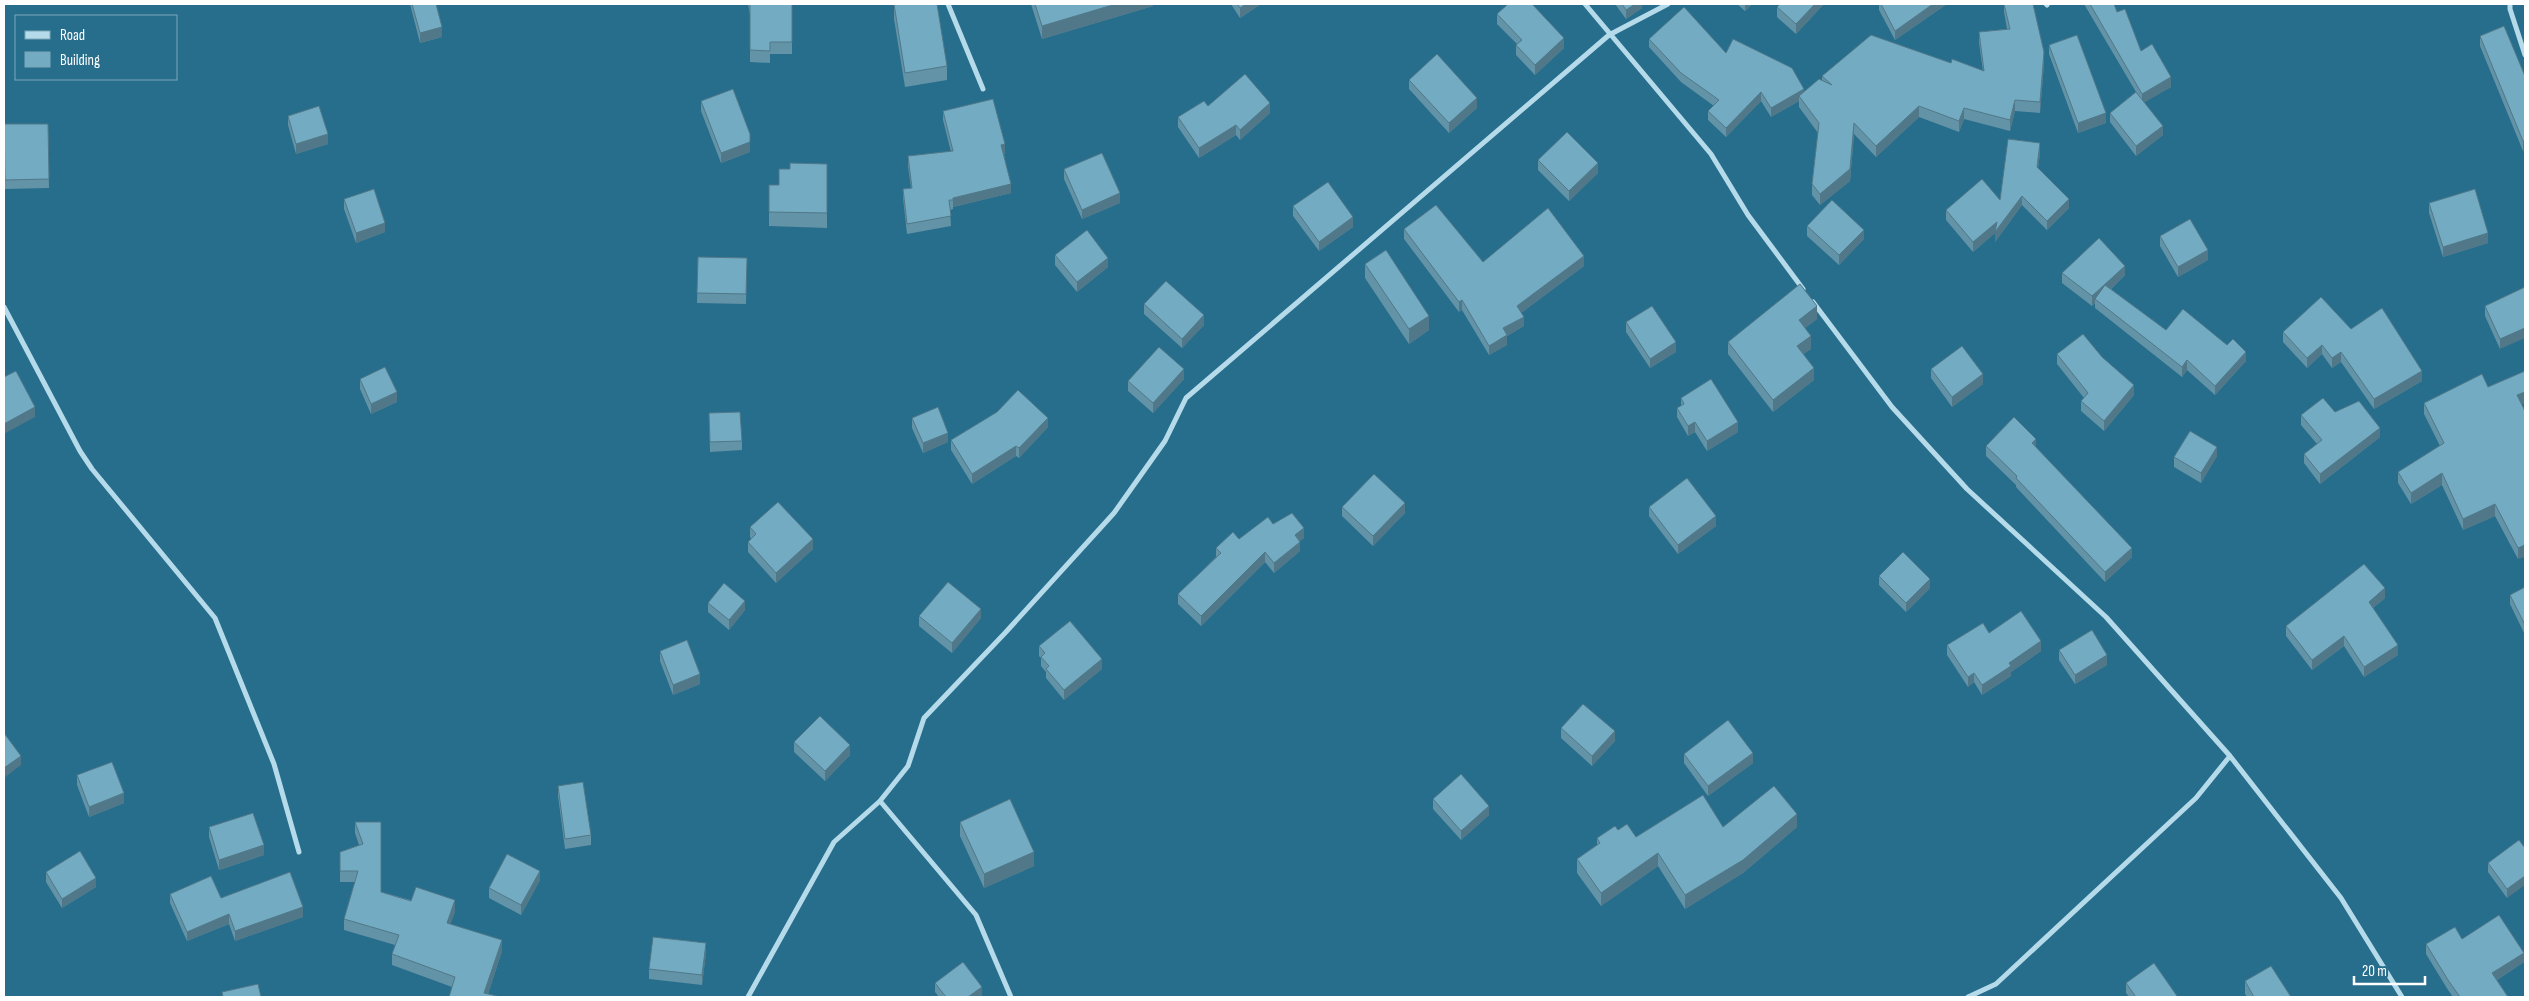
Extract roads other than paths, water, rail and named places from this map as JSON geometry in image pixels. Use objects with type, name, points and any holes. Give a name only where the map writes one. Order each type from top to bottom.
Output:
[{"type":"street","points":[[948,4],[983,89]]},
{"type":"street","points":[[1585,4],[1711,154],[1748,215],[1892,407],[1967,489],[2106,617],[2230,756],[2341,898],[2402,997]]},
{"type":"street","points":[[748,997],[834,842],[880,801],[908,766],[924,718],[1005,634],[1114,513],[1165,440],[1186,398],[1610,35],[1668,4]]},
{"type":"street","points":[[2510,4],[2525,55]]},
{"type":"street","points":[[4,307],[80,451],[216,618],[274,764],[299,852]]},
{"type":"street","points":[[1968,997],[1996,984],[2196,798],[2230,756]]},
{"type":"street","points":[[880,801],[976,914],[1011,997]]}]
